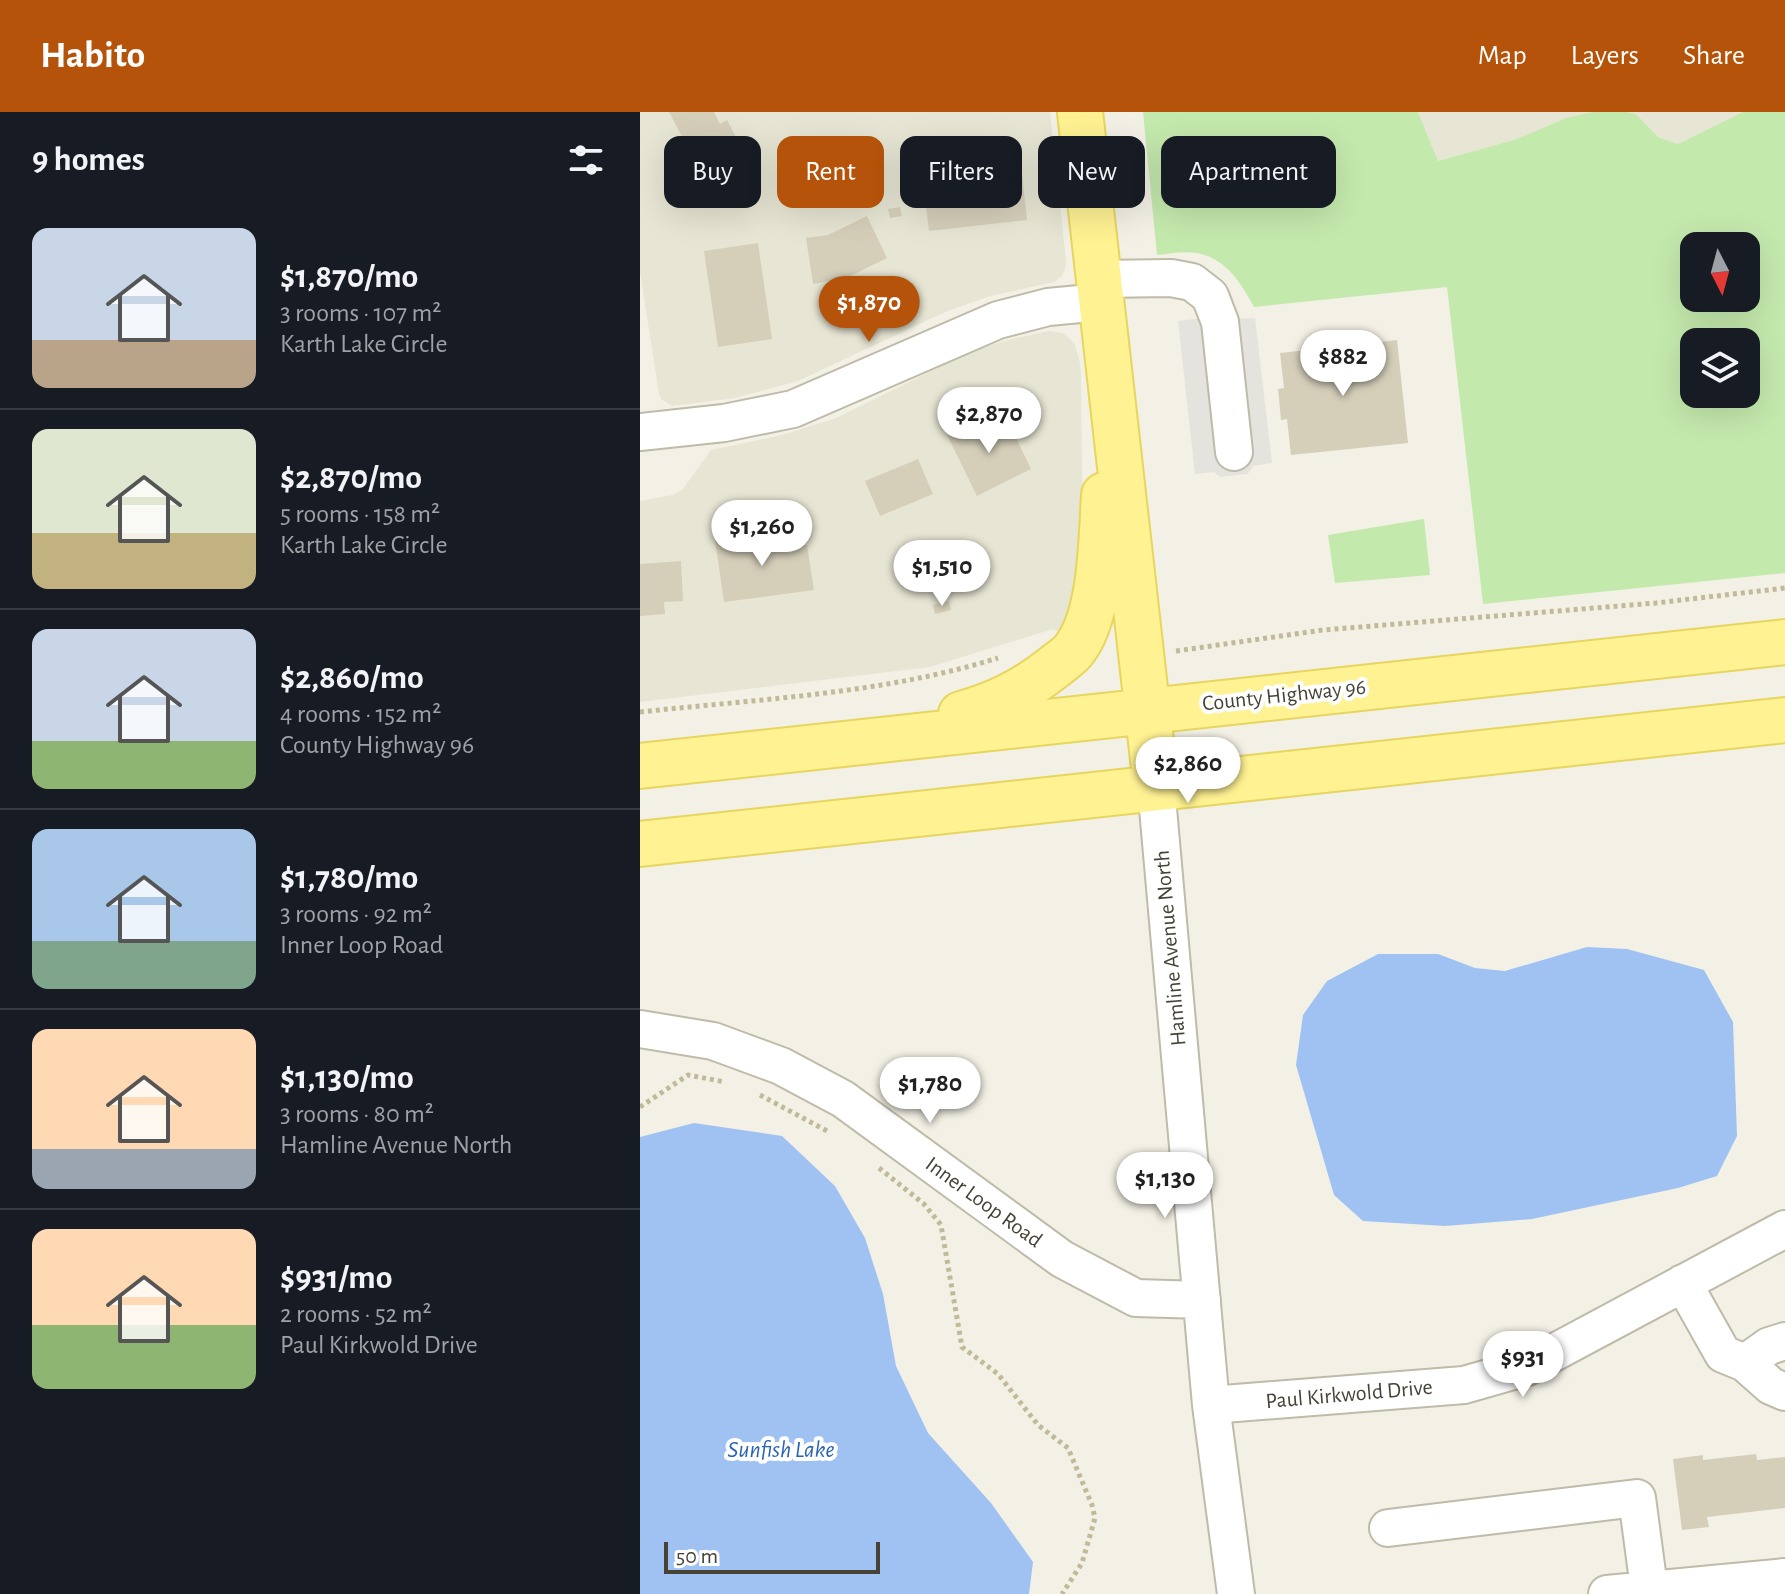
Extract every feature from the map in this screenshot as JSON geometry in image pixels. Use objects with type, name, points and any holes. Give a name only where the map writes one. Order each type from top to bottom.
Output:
[{"type":"main road","name":"Hamline Avenue North","points":[[1080,112],[1156,786]]},
{"type":"main road","points":[[853,743],[997,704],[1033,683],[1073,651],[1093,605],[1112,397]]},
{"type":"main road","name":"County Highway 96","points":[[640,766],[1785,642]]},
{"type":"main road","points":[[640,844],[1785,720]]},
{"type":"street","points":[[640,432],[724,423],[793,409],[998,320],[1100,290],[1171,278],[1192,282],[1210,296],[1220,322],[1234,452]]},
{"type":"street","name":"Hamline Avenue North","points":[[1156,786],[1211,1405],[1236,1594]]},
{"type":"street","name":"Inner Loop Road","points":[[640,1029],[713,1041],[781,1066],[843,1099],[1062,1259],[1136,1298],[1202,1300]]},
{"type":"street","name":"Paul Kirkwold Drive","points":[[1211,1405],[1464,1385],[1527,1367],[1785,1229]]},
{"type":"street","points":[[1695,1277],[1723,1354],[1745,1363],[1771,1386],[1785,1392]]},
{"type":"street","points":[[1745,1363],[1769,1346],[1785,1341]]},
{"type":"street","points":[[1388,1528],[1637,1498],[1649,1588]]},
{"type":"street","points":[[1607,1594],[1785,1577]]},
{"type":"path","points":[[1205,648],[1323,630],[1670,601],[1785,588]]},
{"type":"path","points":[[640,712],[909,681],[1013,654]]},
{"type":"path","points":[[640,1107],[688,1075],[727,1082]]},
{"type":"path","points":[[753,1092],[840,1137]]},
{"type":"path","points":[[876,1166],[924,1204],[941,1225],[962,1347],[998,1374],[1038,1425],[1068,1448],[1095,1518],[1082,1563],[1062,1594]]},
{"type":"shaded area","points":[[640,112],[1050,112],[1053,136],[1038,136],[1038,208],[1060,208],[1066,260],[1062,276],[1054,282],[990,296],[945,312],[798,381],[735,398],[672,406],[659,394],[640,272]]},
{"type":"shaded area","points":[[1418,112],[1592,112],[1566,118],[1517,139],[1438,161]]},
{"type":"shaded area","points":[[1627,112],[1743,112],[1678,144],[1658,137],[1637,115]]},
{"type":"shaded area","points":[[1233,314],[1235,319],[1255,318],[1272,463],[1253,466],[1248,474],[1220,477],[1214,472],[1195,474],[1178,321]]},
{"type":"shaded area","points":[[1049,331],[1063,333],[1074,343],[1081,374],[1083,576],[1065,635],[1053,629],[930,667],[640,702],[640,501],[673,495],[683,489],[711,450],[782,435],[836,418],[970,352]]},
{"type":"green space","points":[[1143,112],[1418,112],[1438,161],[1517,139],[1566,118],[1592,112],[1637,115],[1658,137],[1678,144],[1743,112],[1785,112],[1785,573],[1483,604],[1447,287],[1254,307],[1238,281],[1224,266],[1206,256],[1182,252],[1157,255]]},
{"type":"green space","points":[[1424,519],[1430,575],[1335,583],[1328,535]]},
{"type":"water","points":[[1587,947],[1627,949],[1704,970],[1733,1022],[1737,1136],[1717,1176],[1678,1188],[1532,1219],[1445,1226],[1363,1221],[1334,1195],[1296,1065],[1303,1015],[1327,981],[1378,954],[1438,954],[1475,968],[1505,971]]},
{"type":"water","name":"Sunfish Lake","points":[[694,1123],[782,1136],[835,1186],[865,1238],[883,1294],[896,1366],[928,1433],[991,1503],[1033,1562],[1029,1594],[640,1594],[640,1137]]},
{"type":"building","points":[[669,112],[714,112],[720,124],[727,120],[735,136],[682,136]]},
{"type":"building","points":[[1022,173],[1027,220],[929,231],[926,208],[1022,208]]},
{"type":"building","points":[[900,207],[902,216],[890,218],[888,209]]},
{"type":"building","points":[[867,216],[887,258],[846,278],[813,284],[806,238],[828,235]]},
{"type":"building","points":[[758,243],[772,339],[718,347],[704,251]]},
{"type":"building","points":[[1397,340],[1408,443],[1291,455],[1287,419],[1281,420],[1278,389],[1284,388],[1280,353]]},
{"type":"building","points":[[1007,419],[1031,469],[977,496],[947,435],[977,420],[983,432]]},
{"type":"building","points":[[918,459],[933,494],[880,516],[865,481]]},
{"type":"building","points":[[771,533],[773,549],[807,545],[814,590],[724,602],[715,540]]},
{"type":"building","points":[[681,561],[683,601],[664,602],[665,614],[640,616],[640,564]]},
{"type":"building","points":[[949,601],[951,610],[935,614],[933,605]]},
{"type":"building","points":[[1756,1454],[1757,1460],[1785,1457],[1785,1508],[1707,1517],[1709,1527],[1682,1530],[1673,1459],[1703,1455],[1703,1460]]}]
